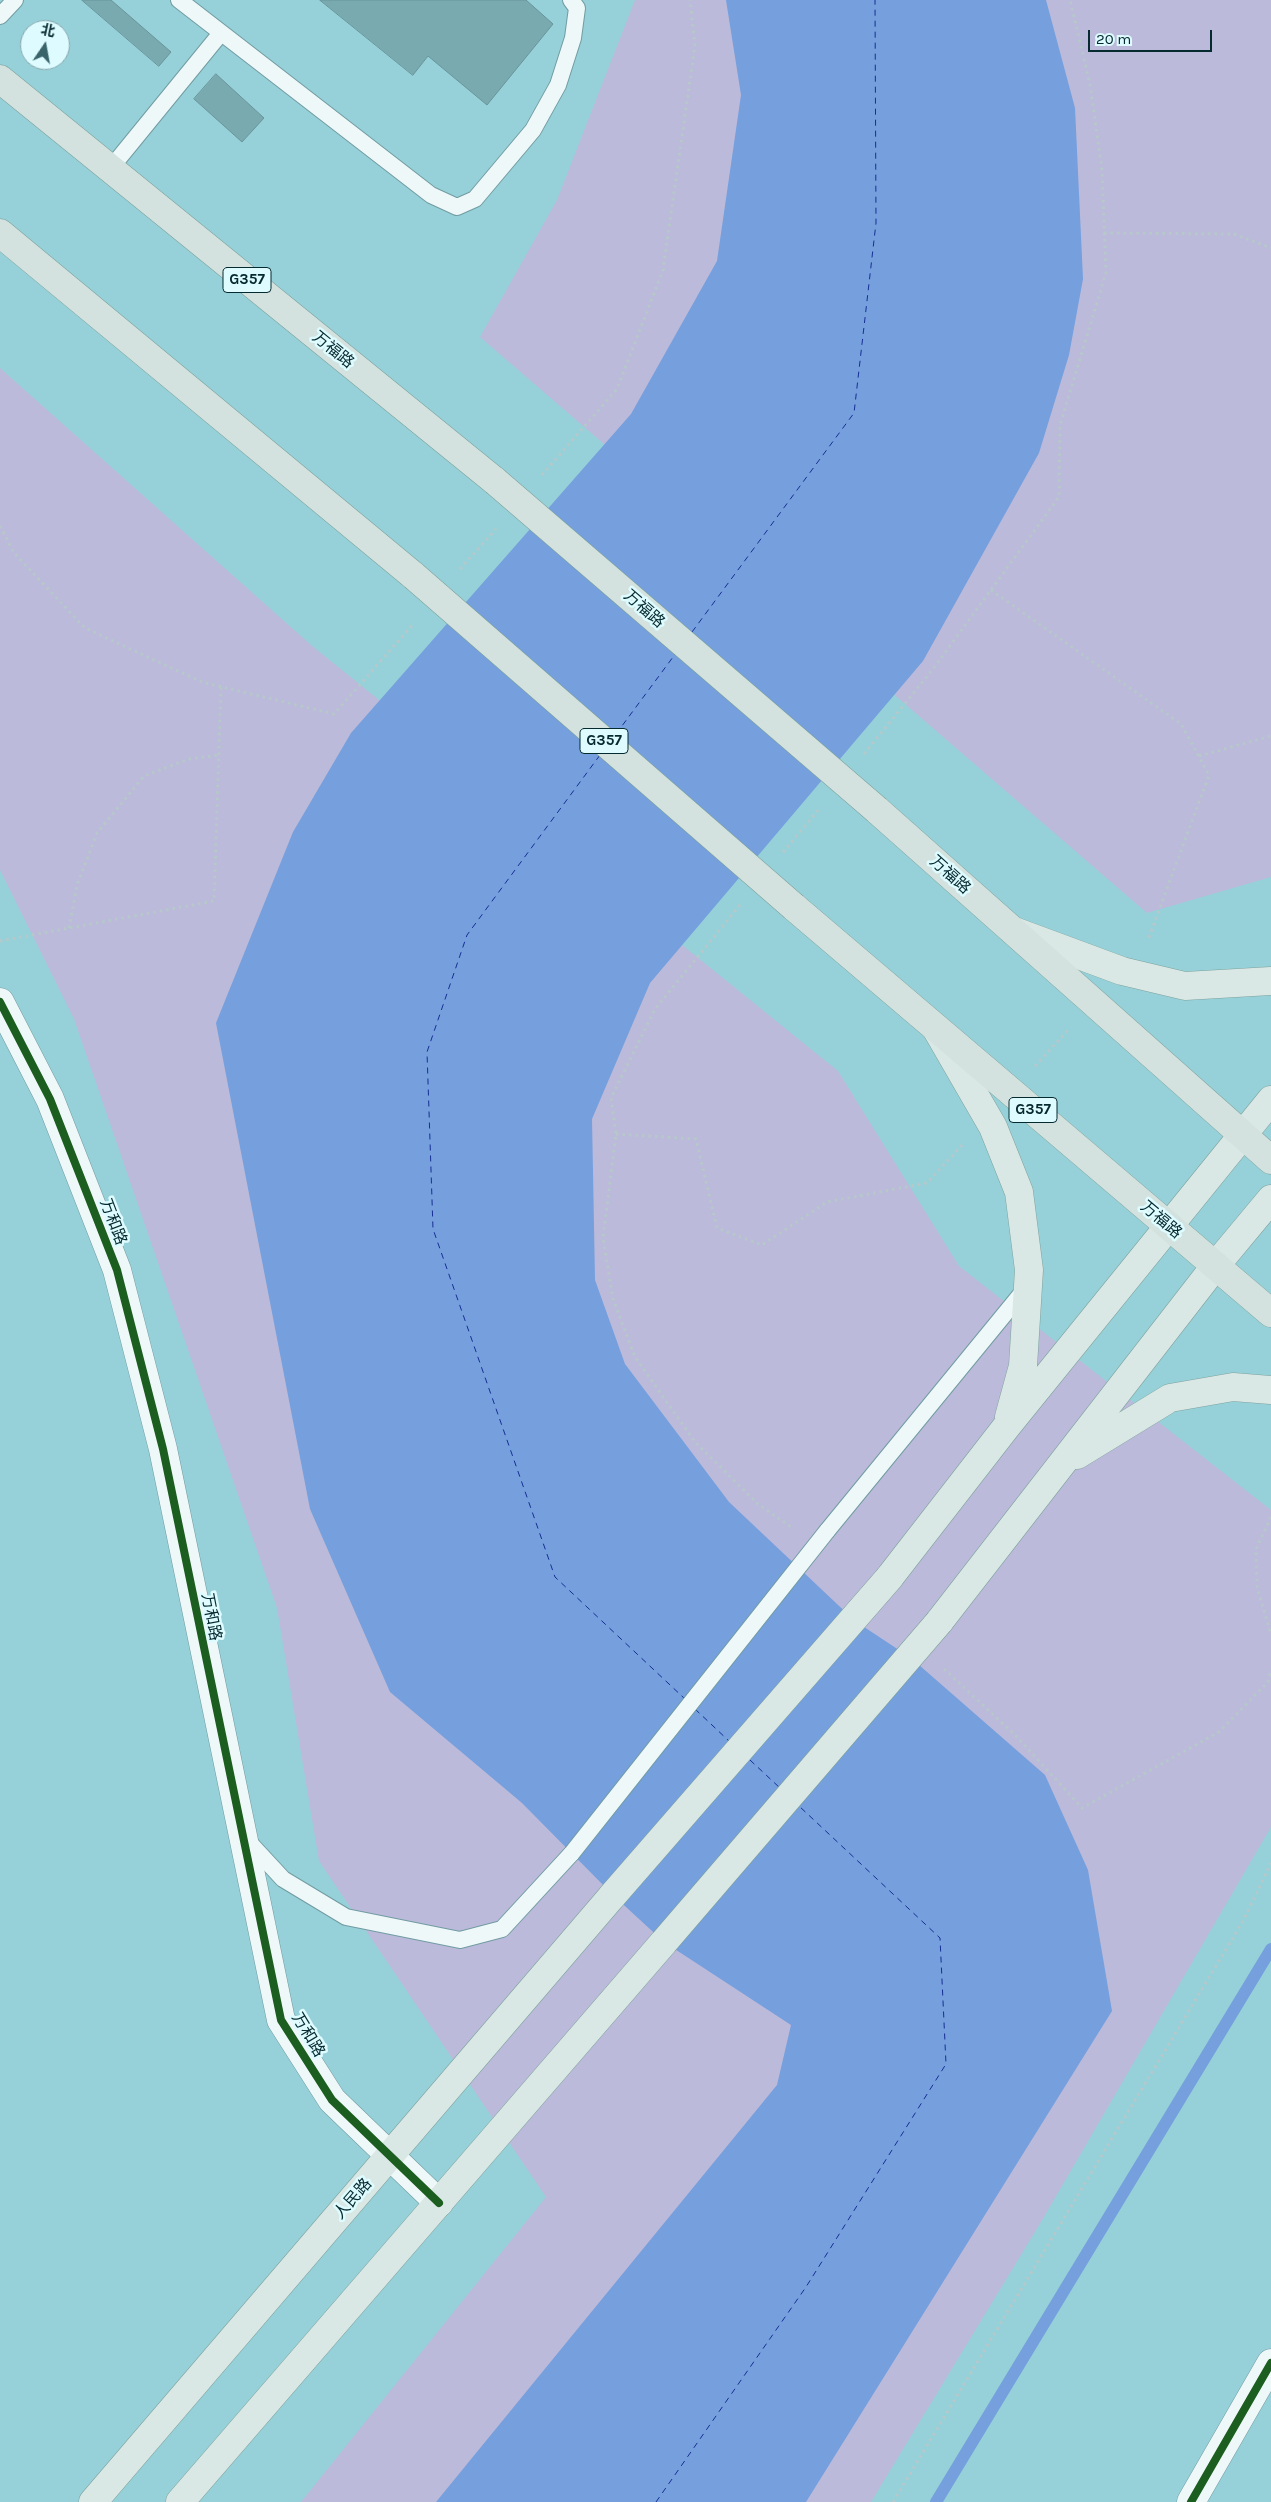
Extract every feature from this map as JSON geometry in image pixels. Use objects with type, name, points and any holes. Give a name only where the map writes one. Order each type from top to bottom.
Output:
[{"type":"highway","name":"万福路","points":[[0,79],[495,481],[877,810],[1271,1160]]},
{"type":"highway","name":"万福路","points":[[0,233],[414,576],[794,907],[1271,1313]]},
{"type":"main road","points":[[1011,930],[1122,972],[1185,986],[1271,981]]},
{"type":"main road","points":[[936,1027],[988,1118],[1019,1192],[1029,1270],[1023,1366],[1007,1426]]},
{"type":"main road","name":"人民路","points":[[93,2502],[613,1895],[889,1578],[1007,1426],[1271,1100]]},
{"type":"main road","points":[[180,2502],[939,1622],[1216,1266],[1271,1199]]},
{"type":"main road","points":[[1061,1465],[1170,1398],[1233,1387],[1270,1391]]},
{"type":"street","name":"万和路","points":[[0,1002],[50,1099],[118,1270],[164,1449],[281,2020],[332,2100],[439,2203]]},
{"type":"street","points":[[1191,2502],[1271,2363]]},
{"type":"lane","points":[[0,16],[15,0]]},
{"type":"lane","points":[[179,0],[431,194],[457,206],[476,199],[533,130],[554,93],[574,38],[576,8],[571,0]]},
{"type":"lane","points":[[110,169],[221,32]]},
{"type":"lane","points":[[242,1835],[283,1879],[346,1917],[460,1940],[502,1929],[572,1854],[827,1531],[1028,1286]]},
{"type":"path","points":[[1104,233],[1234,234],[1271,248]]},
{"type":"path","points":[[991,590],[1181,724],[1209,775],[1146,944],[1122,972]]},
{"type":"path","points":[[0,941],[214,901],[221,687]]},
{"type":"path","points":[[1199,756],[1271,736]]},
{"type":"path","points":[[69,928],[77,885],[97,833],[144,776],[189,759],[219,755]]},
{"type":"path","points":[[1011,1092],[1093,1002]]},
{"type":"path","points":[[616,1134],[696,1139],[717,1228],[762,1245],[827,1202],[927,1183],[988,1118]]},
{"type":"path","points":[[1271,1518],[1256,1550],[1257,1587],[1271,1634]]},
{"type":"path","points":[[893,2502],[1243,1921],[1271,1863]]},
{"type":"shaded area","points":[[635,0],[1271,0],[1271,877],[1147,913],[480,337],[557,200]]},
{"type":"shaded area","points":[[0,368],[311,645],[838,1071],[959,1266],[1271,1510],[1271,1827],[1041,2222],[871,2502],[301,2502],[546,2197],[319,1861],[277,1608],[74,1019],[0,870]]},
{"type":"water","points":[[726,0],[1046,0],[1075,108],[1083,279],[1069,355],[1039,453],[923,661],[650,983],[592,1119],[595,1280],[625,1364],[729,1502],[855,1621],[911,1658],[1045,1775],[1088,1870],[1112,2011],[806,2502],[436,2502],[777,2085],[791,2025],[664,1942],[613,1895],[522,1803],[390,1692],[310,1509],[216,1023],[293,832],[351,733],[631,414],[717,261],[741,95]]},
{"type":"building","points":[[82,0],[111,0],[171,52],[159,66]]},
{"type":"building","points":[[320,0],[526,0],[553,24],[487,105],[428,56],[413,75]]},
{"type":"building","points":[[216,74],[264,118],[242,142],[194,99]]},
{"type":"waterway","points":[[936,2502],[1271,1949]]},
{"type":"ferry route","points":[[692,632],[854,413],[876,223],[875,0]]},
{"type":"ferry route","points":[[616,734],[676,653]]},
{"type":"ferry route","points":[[600,755],[467,935],[427,1052],[433,1229],[555,1577],[685,1699]]},
{"type":"ferry route","points":[[695,1709],[730,1742]]},
{"type":"ferry route","points":[[750,1760],[780,1788]]},
{"type":"ferry route","points":[[656,2502],[806,2287],[946,2064],[940,1938],[799,1806]]},
{"type":"cycle path","points":[[0,1002],[50,1099],[117,1270],[163,1449],[281,2020],[332,2100],[439,2203]]},
{"type":"cycle path","points":[[1191,2502],[1271,2363]]}]
